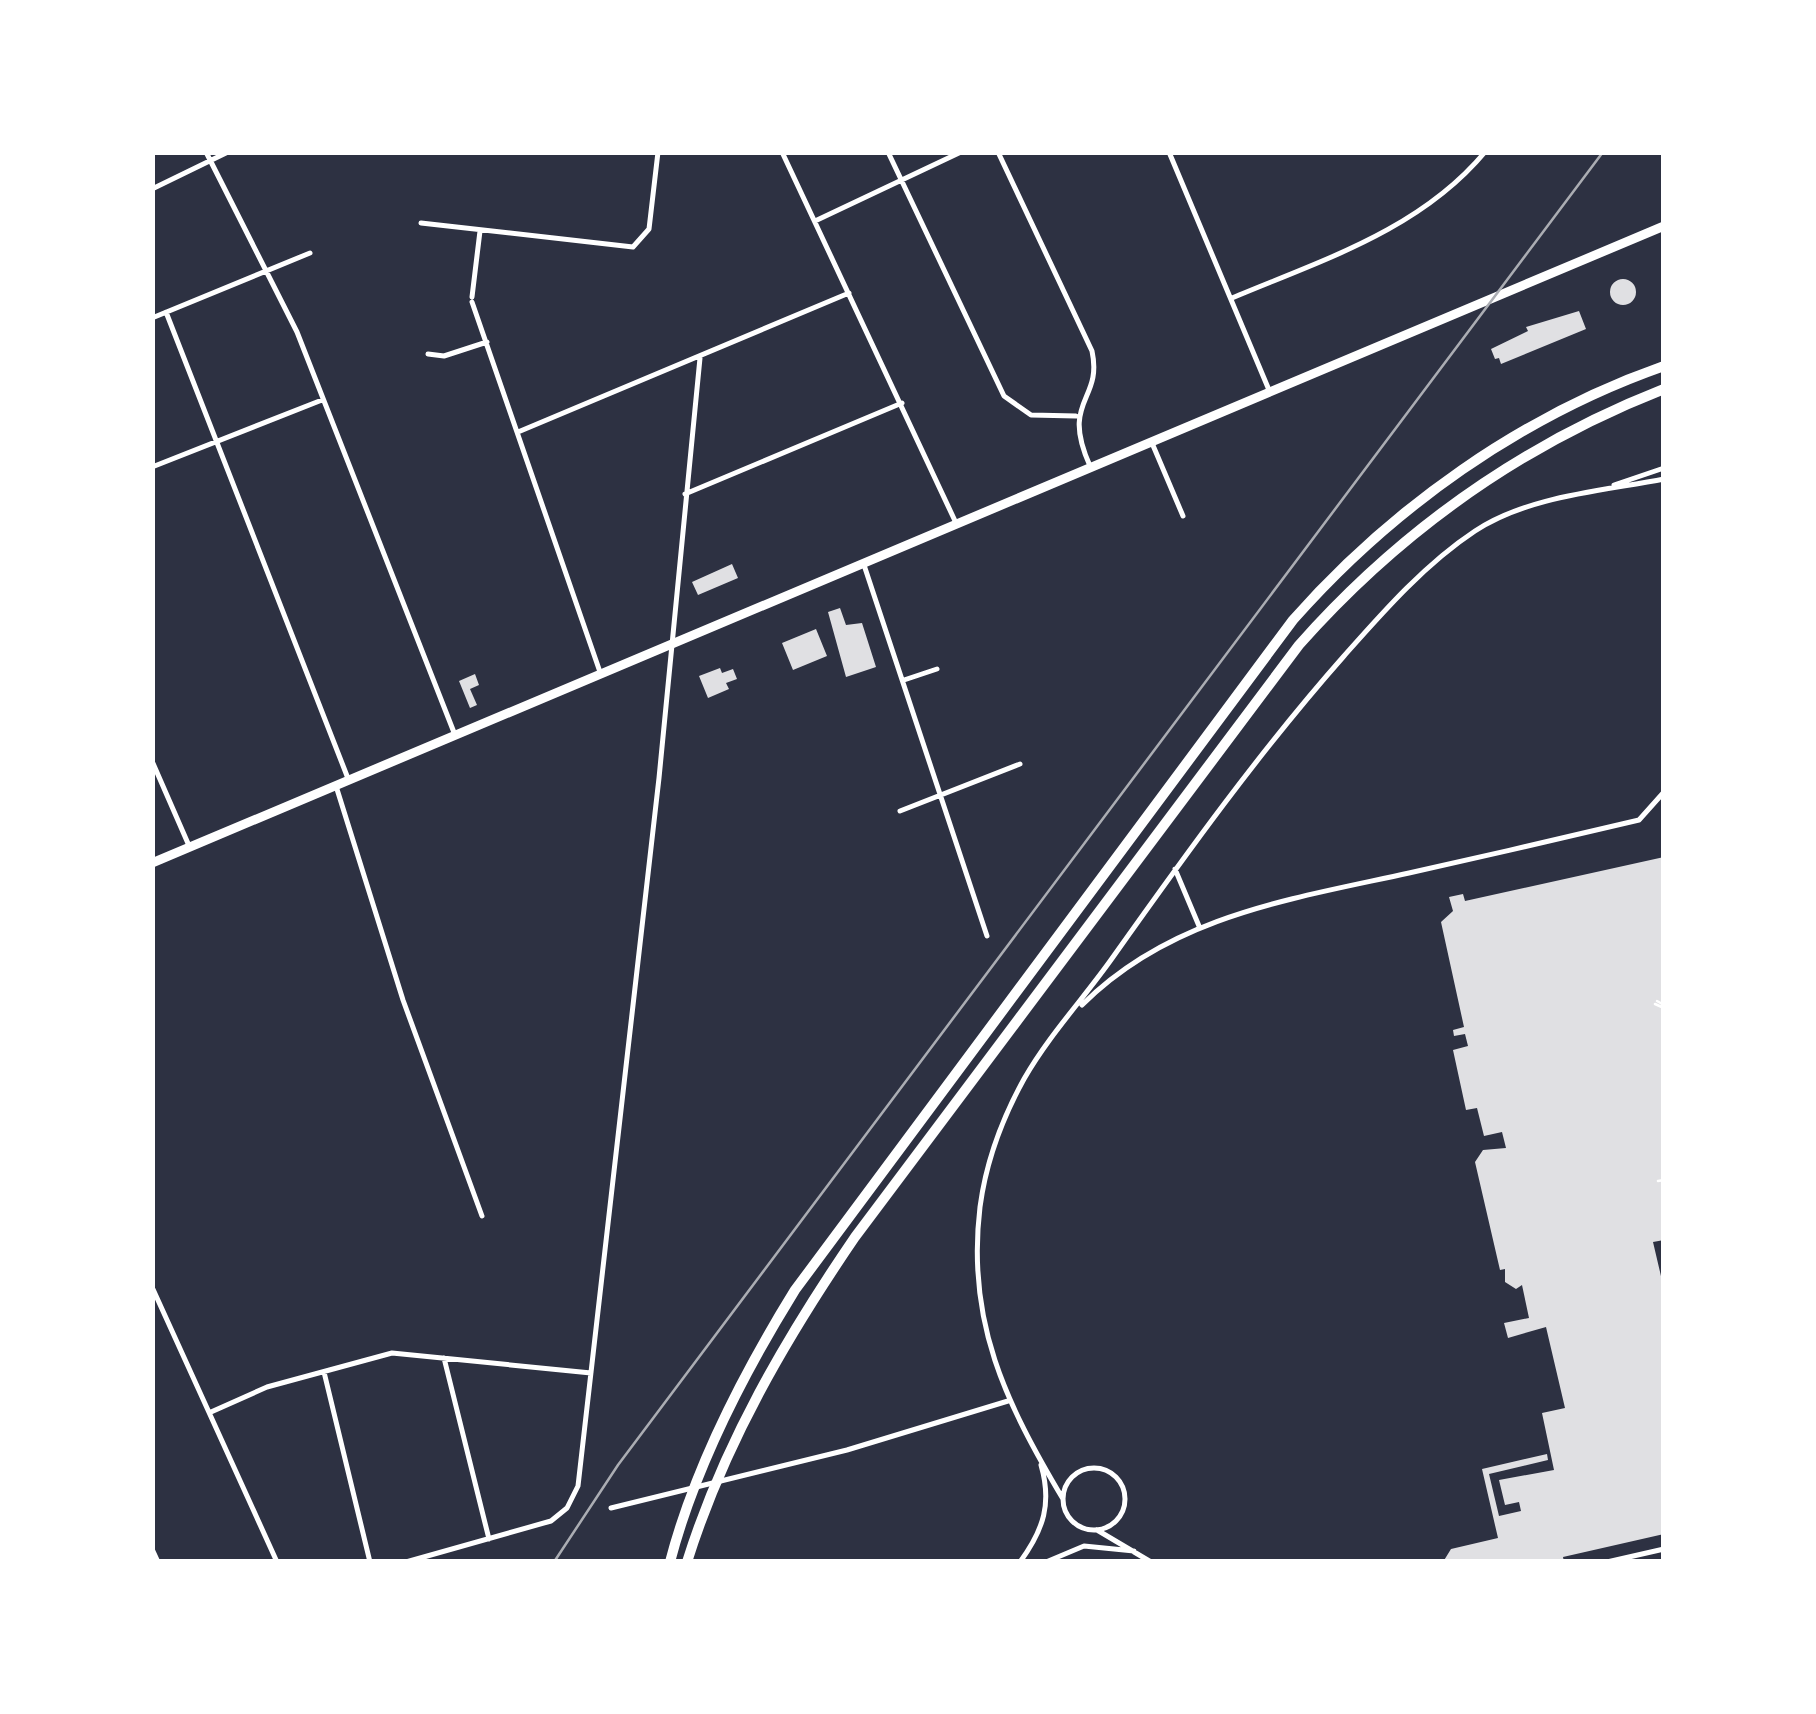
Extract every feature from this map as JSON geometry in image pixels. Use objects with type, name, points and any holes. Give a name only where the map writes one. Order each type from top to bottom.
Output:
[{"type":"highway","points":[[670,1562],[706,1458],[766,1338],[841,1224],[1293,620],[1348,562],[1455,475],[1570,406],[1664,366]]},
{"type":"highway","points":[[687,1562],[727,1457],[802,1316],[855,1238],[1299,645],[1395,549],[1474,488],[1557,437],[1664,389]]},
{"type":"main road","points":[[152,864],[1664,226]]},
{"type":"street","points":[[206,152],[267,271],[323,400],[455,736]]},
{"type":"street","points":[[152,189],[228,152]]},
{"type":"street","points":[[421,222],[637,245],[649,230],[658,152]]},
{"type":"street","points":[[782,152],[957,526]]},
{"type":"street","points":[[888,152],[1004,396],[1030,415],[1076,416]]},
{"type":"street","points":[[815,221],[961,152]]},
{"type":"street","points":[[998,152],[1092,351],[1093,378],[1076,416],[1077,438],[1091,468]]},
{"type":"street","points":[[1169,152],[1270,392]]},
{"type":"street","points":[[1232,298],[1404,223],[1442,198],[1485,152]]},
{"type":"street","points":[[480,230],[472,300],[601,675]]},
{"type":"street","points":[[152,318],[310,253]]},
{"type":"street","points":[[518,432],[849,293]]},
{"type":"street","points":[[166,312],[348,780]]},
{"type":"street","points":[[428,354],[444,356],[487,342]]},
{"type":"street","points":[[406,1562],[551,1522],[572,1501],[580,1475],[700,358]]},
{"type":"street","points":[[152,466],[323,400]]},
{"type":"street","points":[[685,494],[902,403]]},
{"type":"street","points":[[1152,443],[1184,516]]},
{"type":"street","points":[[1597,492],[1664,468]]},
{"type":"street","points":[[1152,1562],[1069,1518],[1063,1499],[1008,1401],[982,1310],[978,1247],[982,1194],[996,1140],[1018,1091],[1038,1056],[1175,869],[1314,691],[1377,619],[1452,548],[1489,523],[1517,511],[1664,479]]},
{"type":"street","points":[[864,564],[987,936]]},
{"type":"street","points":[[904,680],[936,669]]},
{"type":"street","points":[[152,761],[190,848]]},
{"type":"street","points":[[900,812],[1020,764]]},
{"type":"street","points":[[336,786],[403,1000],[482,1216]]},
{"type":"street","points":[[1072,1014],[1130,964],[1199,926],[1639,820],[1664,792]]},
{"type":"street","points":[[1175,869],[1199,926]]},
{"type":"street","points":[[152,1287],[277,1562]]},
{"type":"street","points":[[211,1412],[267,1387],[392,1353],[591,1373]]},
{"type":"street","points":[[444,1356],[490,1540]]},
{"type":"street","points":[[324,1372],[370,1562]]},
{"type":"street","points":[[610,1508],[847,1450],[1008,1401]]},
{"type":"street","points":[[1020,1562],[1047,1513],[1048,1491],[1038,1457]]},
{"type":"street","points":[[1063,1499],[1069,1480],[1086,1468],[1114,1475],[1125,1503],[1115,1521],[1097,1530]]},
{"type":"street","points":[[1046,1562],[1072,1548],[1134,1551]]},
{"type":"street","points":[[1607,1562],[1662,1549],[1663,1560]]},
{"type":"street","points":[[152,1550],[158,1562]]},
{"type":"path","points":[[1656,1002],[1664,1007]]},
{"type":"building","points":[[1623,279],[1632,283],[1636,292],[1632,301],[1623,305],[1614,301],[1610,292],[1614,283]]},
{"type":"building","points":[[1579,311],[1586,329],[1501,364],[1499,358],[1495,359],[1491,349],[1528,331],[1526,327]]},
{"type":"building","points":[[732,564],[738,578],[698,595],[692,582]]},
{"type":"building","points":[[840,608],[846,625],[862,623],[876,667],[846,677],[828,612]]},
{"type":"building","points":[[816,629],[827,656],[793,670],[782,643]]},
{"type":"building","points":[[720,668],[722,673],[733,669],[737,679],[726,683],[729,689],[708,698],[699,676]]},
{"type":"building","points":[[475,674],[479,685],[470,689],[477,705],[470,708],[459,681]]},
{"type":"building","points":[[1664,857],[1664,1240],[1653,1242],[1664,1289],[1664,1534],[1563,1557],[1564,1562],[1443,1562],[1451,1549],[1498,1538],[1482,1469],[1547,1454],[1548,1460],[1489,1474],[1499,1516],[1521,1511],[1519,1502],[1505,1505],[1499,1480],[1554,1470],[1542,1413],[1565,1408],[1546,1327],[1508,1338],[1504,1323],[1529,1318],[1522,1285],[1516,1289],[1505,1282],[1505,1269],[1500,1270],[1475,1162],[1483,1150],[1506,1148],[1502,1132],[1484,1136],[1477,1108],[1466,1110],[1453,1050],[1468,1046],[1465,1034],[1454,1036],[1453,1030],[1464,1027],[1441,922],[1453,911],[1449,897],[1463,894],[1465,901]]},
{"type":"railway","points":[[554,1562],[618,1465],[1603,152]]}]
